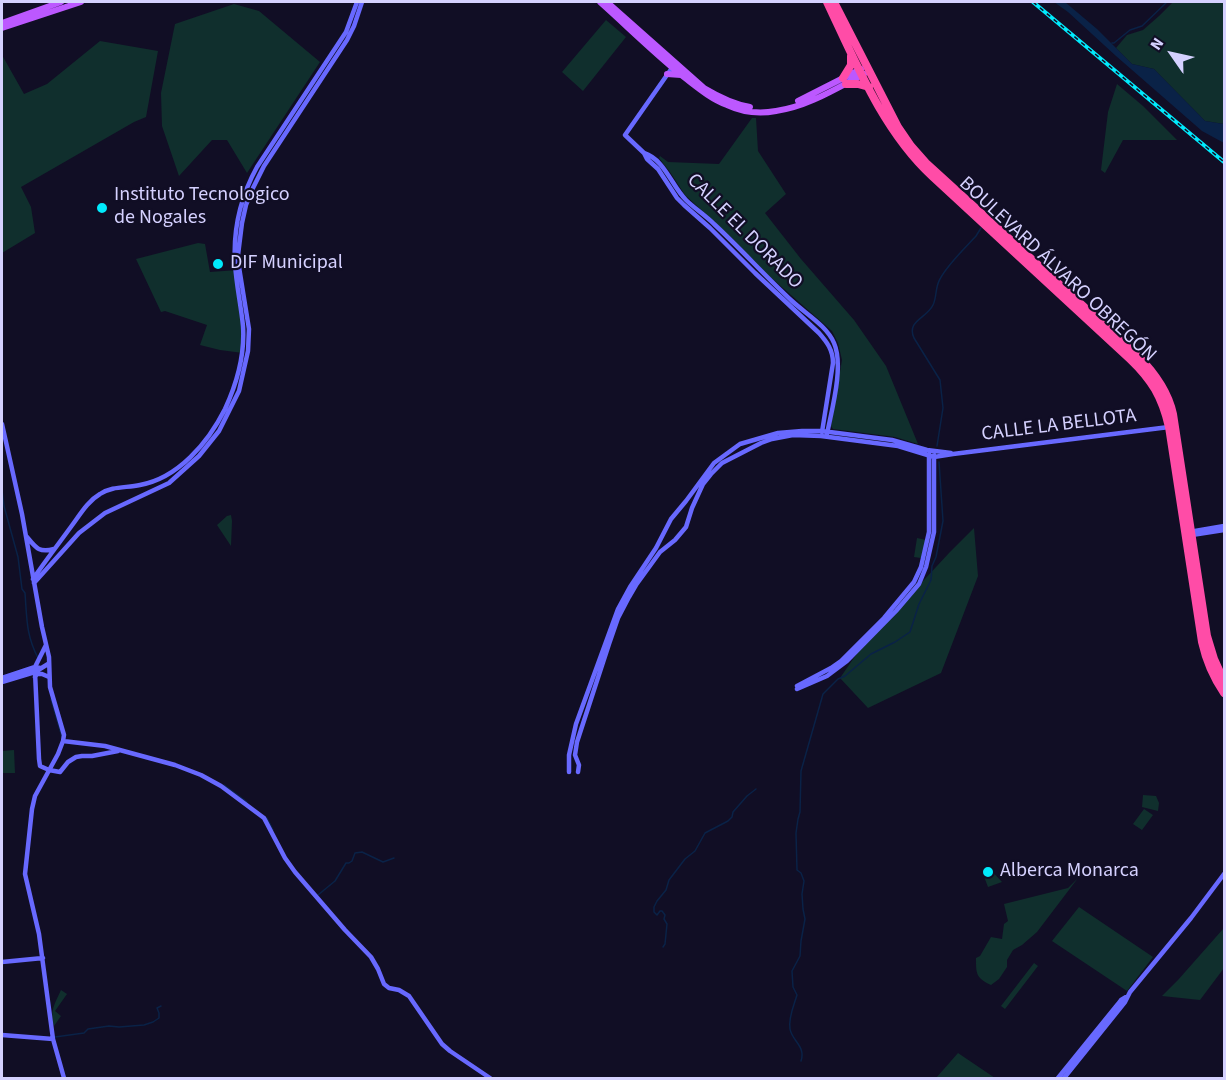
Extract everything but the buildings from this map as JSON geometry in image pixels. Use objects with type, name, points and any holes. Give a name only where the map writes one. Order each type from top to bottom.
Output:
[{"type":"highway","name":"BOULEVARD ÁLVARO OBREGÓN","points":[[827,2],[850,51],[865,71],[869,87],[900,140],[921,166],[1144,372],[1156,390],[1168,427],[1207,636],[1224,681]]},
{"type":"highway","name":"BOULEVARD ÁLVARO OBREGÓN","points":[[834,2],[865,71],[898,127],[919,155],[1138,356],[1155,375],[1168,398],[1173,414],[1198,621],[1204,651],[1212,673],[1224,693]]},
{"type":"highway","points":[[850,51],[851,60],[845,81],[869,87]]},
{"type":"main road","points":[[2,23],[61,2]]},
{"type":"main road","points":[[2,28],[81,2]]},
{"type":"main road","points":[[600,2],[704,88],[735,104],[753,108],[788,105],[865,71]]},
{"type":"main road","points":[[607,2],[674,65],[681,75],[702,92],[727,106],[761,112],[791,108],[812,100],[845,81]]},
{"type":"main road","points":[[667,74],[681,75]]},
{"type":"street","points":[[34,581],[79,533],[119,505],[169,483],[207,447],[219,431],[239,391],[248,351],[249,329],[239,267],[239,243],[246,205],[264,166],[346,32],[357,2]]},
{"type":"street","points":[[144,495],[160,485],[163,478],[199,449],[217,424],[234,390],[241,363],[243,329],[235,264],[235,242],[246,190],[257,167],[347,40],[362,2]]},
{"type":"street","points":[[667,74],[674,65]]},
{"type":"street","name":"CALLE EL DORADO","points":[[667,74],[625,135],[661,165],[687,201],[714,224],[833,341],[837,350],[838,365],[824,433]]},
{"type":"street","points":[[2,424],[49,657],[48,676],[62,727],[63,741],[35,796],[25,874],[38,926],[53,1040],[64,1078]]},
{"type":"street","name":"CALLE LA BELLOTA","points":[[932,454],[953,454],[1168,427]]},
{"type":"street","points":[[569,772],[569,755],[576,724],[613,620],[625,594],[656,548],[671,519],[714,463],[740,444],[778,433],[802,431],[898,446],[932,454],[929,526],[925,551],[914,582],[885,619],[838,668],[816,682],[797,688]]},
{"type":"street","points":[[578,772],[579,767],[574,755],[576,745],[618,618],[636,585],[655,558],[686,527],[697,495],[711,474],[732,457],[772,439],[824,433]]},
{"type":"street","points":[[34,581],[90,501],[105,491],[178,475]]},
{"type":"street","points":[[79,516],[73,528],[74,532],[79,533]]},
{"type":"street","points":[[1189,534],[1224,528]]},
{"type":"street","points":[[25,534],[37,548],[44,551],[55,548],[62,552]]},
{"type":"street","points":[[46,645],[37,670],[40,766],[60,772],[68,762],[76,758],[120,750]]},
{"type":"street","points":[[43,652],[48,664]]},
{"type":"street","points":[[2,680],[37,670],[48,664]]},
{"type":"street","points":[[37,670],[39,674],[48,676]]},
{"type":"street","points":[[37,670],[48,676]]},
{"type":"street","points":[[63,741],[105,746],[175,765],[201,775],[228,790],[264,818],[279,848],[296,872],[371,957],[384,984],[405,993],[412,999],[437,1039],[450,1051],[490,1078]]},
{"type":"street","points":[[1058,1078],[1181,930],[1224,874]]},
{"type":"street","points":[[2,963],[43,958]]},
{"type":"street","points":[[1064,1078],[1125,1002],[1126,997]]},
{"type":"street","points":[[2,1035],[53,1040]]},
{"type":"green space","points":[[1173,2],[1224,2],[1224,124],[1205,121],[1154,69],[1132,64],[1116,48],[1127,35],[1143,30]]},
{"type":"green space","points":[[234,4],[259,11],[320,62],[247,173],[227,140],[212,140],[179,176],[162,126],[161,93],[175,24]]},
{"type":"green space","points":[[606,20],[626,37],[583,91],[562,72]]},
{"type":"green space","points":[[100,41],[158,51],[146,117],[21,187],[31,207],[35,233],[2,253],[2,55],[24,94],[47,84]]},
{"type":"green space","points":[[1117,84],[1177,140],[1123,140],[1105,173],[1101,170],[1108,112]]},
{"type":"green space","points":[[752,118],[756,118],[758,151],[786,194],[765,213],[854,320],[886,366],[918,444],[895,437],[833,429],[831,426],[842,360],[832,331],[767,274],[685,195],[659,158],[660,156],[668,162],[719,164]]},
{"type":"green space","points":[[198,243],[205,244],[210,272],[238,270],[243,353],[200,345],[207,325],[165,311],[161,312],[136,259]]},
{"type":"green space","points":[[231,515],[232,521],[231,546],[217,525]]},
{"type":"green space","points":[[974,528],[978,576],[941,673],[868,708],[840,678],[860,649]]},
{"type":"green space","points":[[917,538],[926,540],[921,558],[914,557]]},
{"type":"green space","points":[[14,750],[15,773],[2,773],[2,751]]},
{"type":"green space","points":[[1143,795],[1156,796],[1159,803],[1158,811],[1142,807]]},
{"type":"green space","points":[[1144,809],[1153,815],[1142,830],[1133,824]]},
{"type":"green space","points":[[988,867],[1002,882],[988,887],[983,874]]},
{"type":"green space","points":[[1078,878],[1037,932],[1013,950],[1007,960],[1007,967],[999,979],[991,985],[982,980],[977,972],[976,958],[980,956],[991,937],[1002,939],[1004,924],[1008,921],[1004,904],[1068,888]]},
{"type":"green space","points":[[1079,907],[1153,957],[1127,991],[1052,941]]},
{"type":"green space","points":[[1224,922],[1224,968],[1200,1000],[1162,996],[1223,929]]},
{"type":"green space","points":[[1034,963],[1038,966],[1005,1009],[1001,1006]]},
{"type":"green space","points":[[61,990],[67,994],[55,1011],[61,1016],[54,1026],[52,1012]]},
{"type":"green space","points":[[958,1053],[995,1078],[936,1078]]},
{"type":"water","points":[[1054,2],[1065,2],[1097,29],[1132,64],[1154,69],[1205,121],[1224,124],[1224,143],[1202,131]]},
{"type":"waterway","points":[[1112,43],[1130,30],[1142,26],[1167,2]]},
{"type":"waterway","points":[[937,446],[943,408],[940,380],[912,332],[915,324],[933,305],[937,285],[943,274],[981,228]]},
{"type":"waterway","points":[[801,1061],[802,1051],[791,1033],[790,1025],[797,995],[793,987],[792,971],[800,956],[805,919],[802,894],[804,881],[797,870],[796,833],[800,812],[801,771],[823,694],[838,679],[845,676],[871,654],[910,632],[919,604],[931,580],[932,566],[943,521],[939,462]]},
{"type":"waterway","points":[[2,490],[18,557],[22,589],[25,593],[29,634],[38,658]]},
{"type":"waterway","points":[[51,699],[62,737]]},
{"type":"waterway","points":[[224,785],[247,802]]},
{"type":"waterway","points":[[663,947],[667,924],[664,919],[665,915],[662,911],[657,915],[654,907],[666,890],[669,880],[685,859],[695,851],[705,833],[728,821],[733,812],[756,789]]},
{"type":"waterway","points":[[267,818],[273,830]]},
{"type":"waterway","points":[[318,895],[335,881],[346,863],[352,861],[355,853],[362,852],[383,862],[394,858]]},
{"type":"waterway","points":[[55,1037],[84,1033],[88,1029],[109,1026],[144,1025],[159,1018],[157,1008],[161,1006]]},
{"type":"railway","points":[[1033,2],[1224,162]]},
{"type":"place","name":"Instituto Tecnologico de Nogales","points":[[102,208]]},
{"type":"place","name":"DIF Municipal","points":[[218,264]]},
{"type":"place","name":"Alberca Monarca","points":[[988,872]]}]
